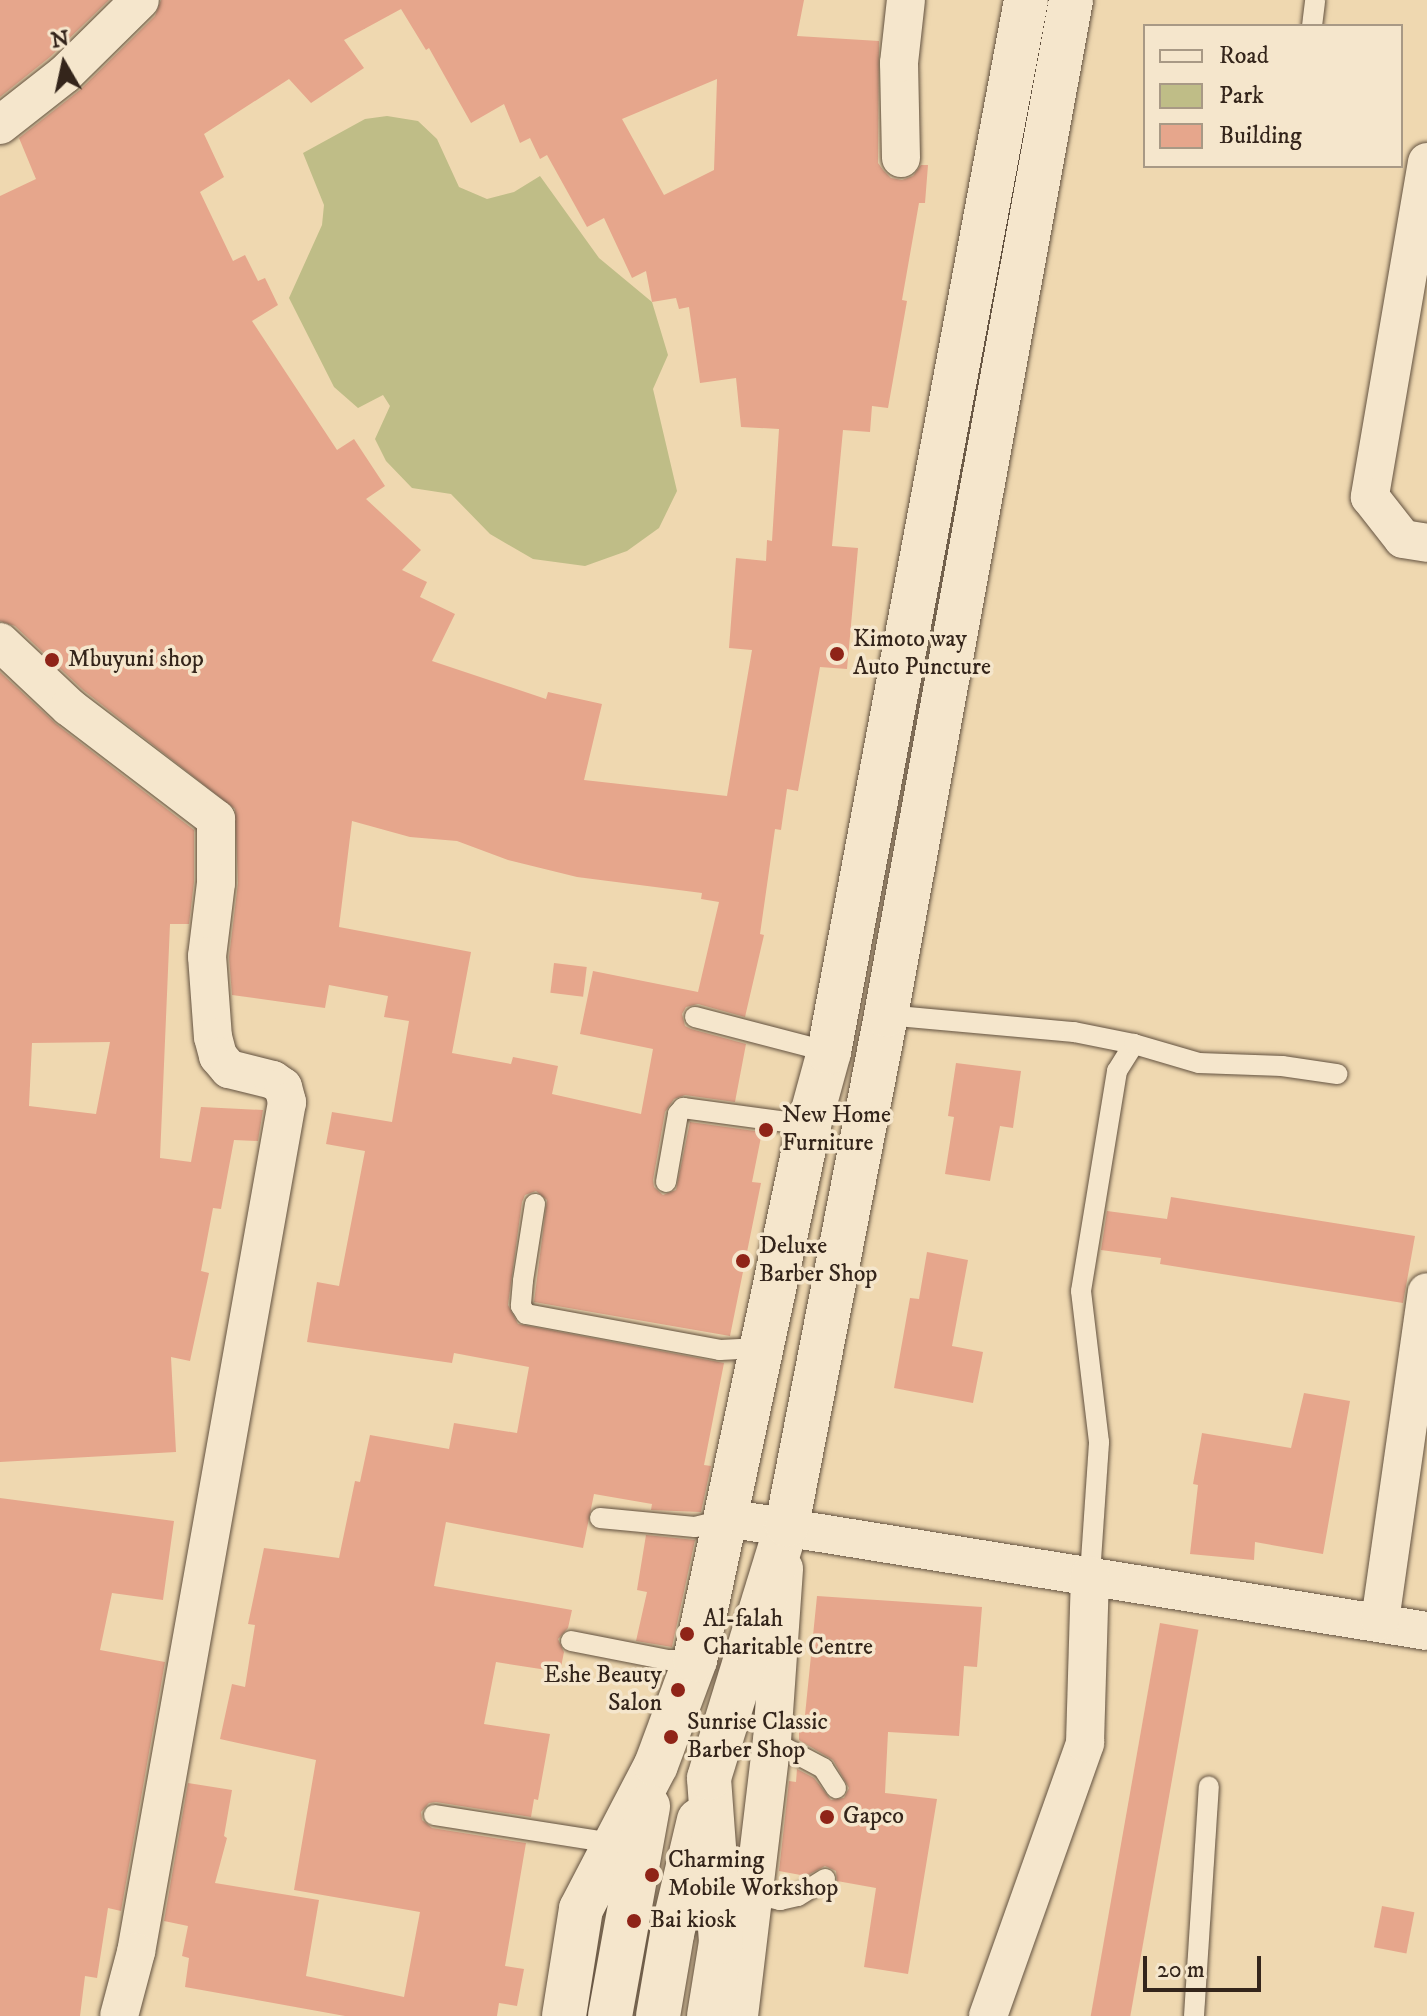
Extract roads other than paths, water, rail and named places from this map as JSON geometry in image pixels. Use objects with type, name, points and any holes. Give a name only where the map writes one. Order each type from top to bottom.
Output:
[{"type":"main road","points":[[564,2016],[581,1909],[656,1765],[695,1660],[809,1125],[829,1052],[1026,0]]},
{"type":"main road","points":[[658,2016],[672,1934],[709,1778],[787,1525],[886,1015],[1071,0]]},
{"type":"main road","points":[[610,2016],[656,1765]]},
{"type":"main road","points":[[709,1778],[721,1942],[709,2016]]},
{"type":"street","points":[[0,125],[65,74],[140,0]]},
{"type":"street","points":[[901,158],[899,63],[906,0]]},
{"type":"street","points":[[1427,162],[1370,497],[1403,539],[1427,543]]},
{"type":"street","points":[[0,642],[80,716],[216,819],[216,883],[207,956],[213,1037],[218,1056],[229,1069],[273,1080],[283,1087],[287,1102],[139,1939],[119,2016]]},
{"type":"street","points":[[1380,1621],[1427,1292]]},
{"type":"street","points":[[727,1518],[787,1525],[1427,1631]]},
{"type":"street","points":[[739,2016],[772,1741],[787,1525]]},
{"type":"street","points":[[988,2016],[1085,1743],[1090,1575]]},
{"type":"lane","points":[[1312,24],[1315,0]]},
{"type":"lane","points":[[886,1015],[1074,1032],[1134,1044],[1199,1063],[1282,1066],[1337,1074]]},
{"type":"lane","points":[[695,1017],[829,1052]]},
{"type":"lane","points":[[1090,1575],[1099,1442],[1081,1291],[1117,1071],[1134,1044]]},
{"type":"lane","points":[[666,1182],[678,1114],[683,1108],[809,1125]]},
{"type":"lane","points":[[535,1204],[523,1281],[521,1306],[526,1314],[720,1350],[760,1348]]},
{"type":"lane","points":[[600,1518],[695,1527],[727,1518]]},
{"type":"lane","points":[[571,1641],[668,1660],[695,1660]]},
{"type":"lane","points":[[772,1741],[823,1768],[836,1788]]},
{"type":"lane","points":[[1194,2016],[1209,1786]]},
{"type":"lane","points":[[434,1815],[613,1843]]},
{"type":"lane","points":[[754,1894],[780,1900],[810,1890],[825,1879]]},
{"type":"place","name":"Kimoto way Auto Puncture","points":[[837,654]]},
{"type":"place","name":"Mbuyuni shop","points":[[52,660]]},
{"type":"place","name":"New Home Furniture","points":[[766,1130]]},
{"type":"place","name":"Deluxe Barber Shop","points":[[743,1261]]},
{"type":"place","name":"Al-falah Charitable Centre","points":[[687,1634]]},
{"type":"place","name":"Eshe Beauty Salon","points":[[678,1690]]},
{"type":"place","name":"Sunrise Classic Barber Shop","points":[[671,1737]]},
{"type":"place","name":"Gapco","points":[[827,1817]]},
{"type":"place","name":"Charming Mobile Workshop","points":[[652,1875]]},
{"type":"place","name":"Bai kiosk","points":[[634,1921]]}]
